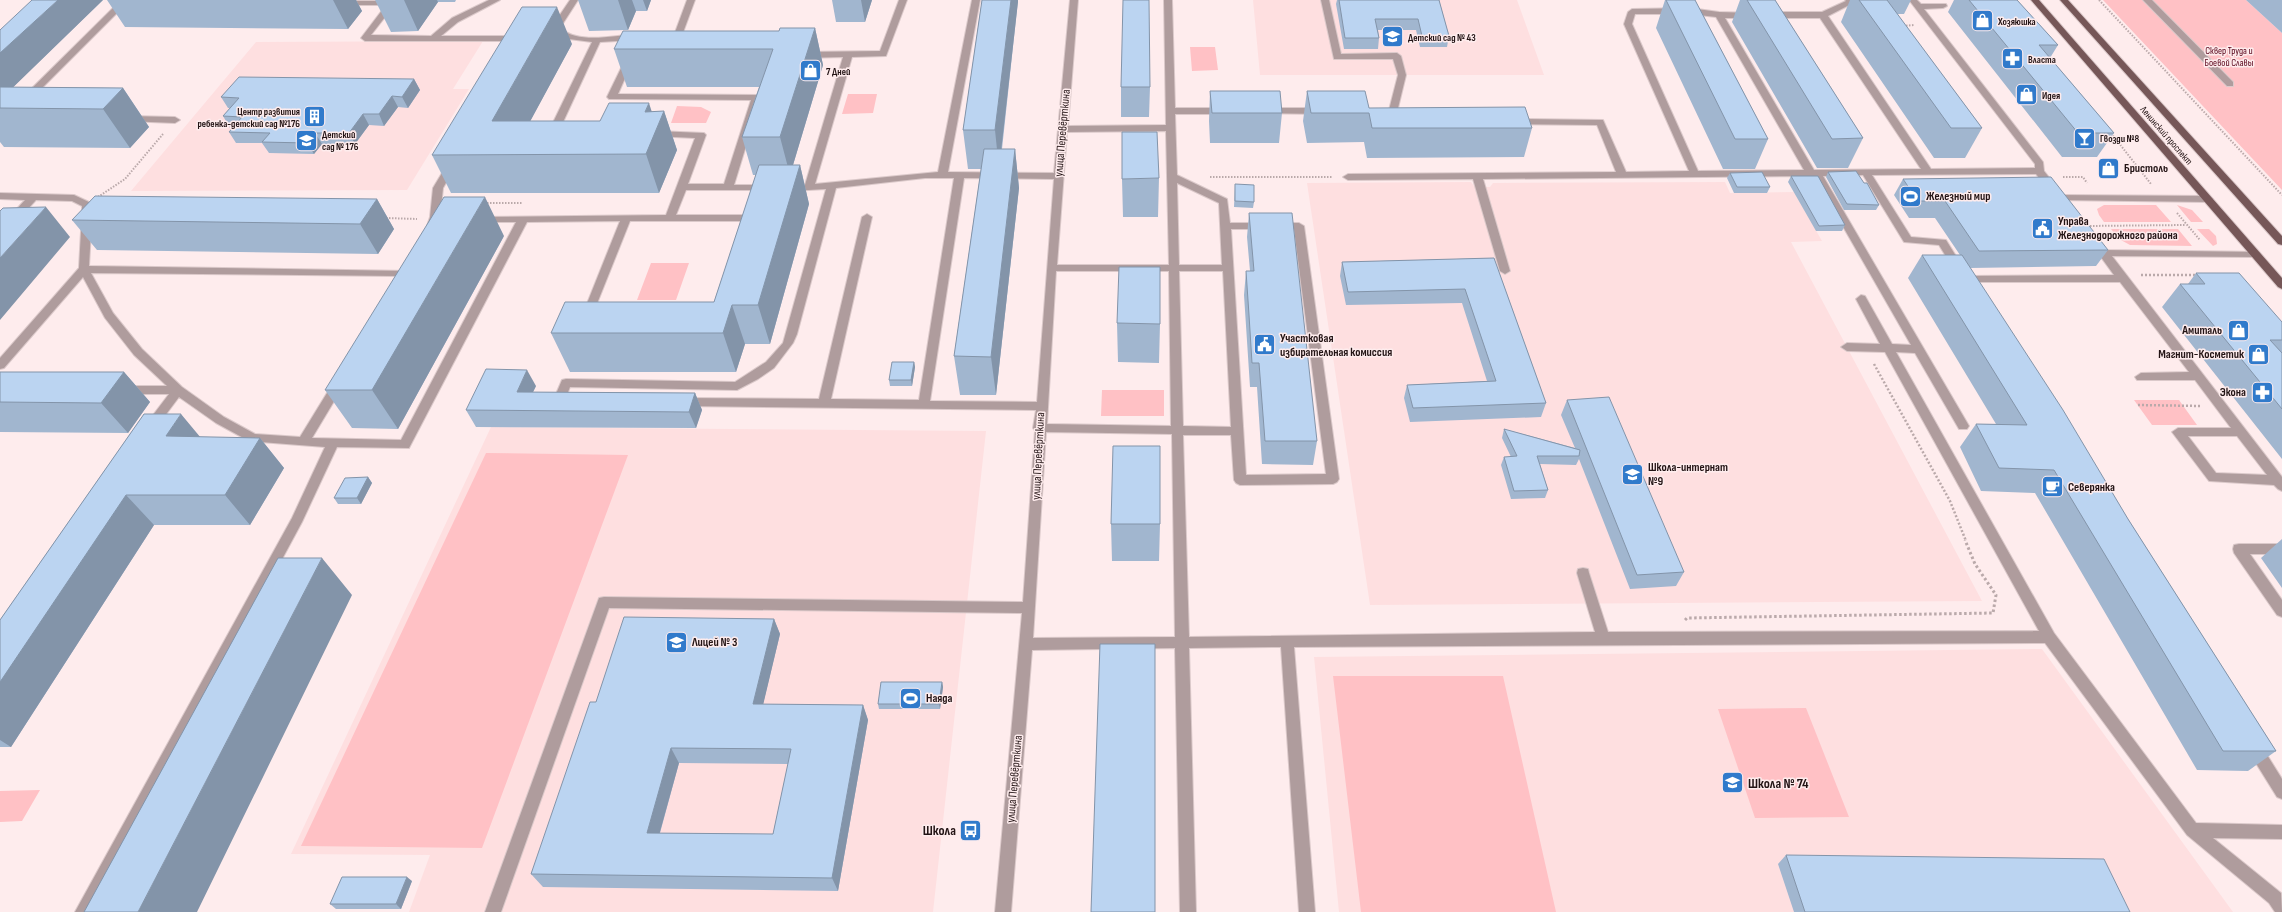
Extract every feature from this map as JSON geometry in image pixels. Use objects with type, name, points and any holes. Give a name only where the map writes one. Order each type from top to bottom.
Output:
[{"type":"main road","name":"Ленинский проспект","points":[[2035,0],[2282,285]]},
{"type":"main road","name":"Ленинский проспект","points":[[2064,0],[2282,242]]},
{"type":"street","points":[[19,106],[126,0]]},
{"type":"street","points":[[434,38],[443,29],[468,12],[496,0]]},
{"type":"street","points":[[574,0],[552,30],[564,36],[597,40],[641,36]]},
{"type":"street","points":[[678,54],[670,54],[674,34],[692,0]]},
{"type":"street","points":[[794,55],[883,54],[903,0]]},
{"type":"street","points":[[942,176],[976,0]]},
{"type":"street","name":"улица Перевёрткина","points":[[1003,912],[1029,608],[1040,406],[1058,176],[1074,0]]},
{"type":"street","points":[[1168,0],[1172,111],[1188,912]]},
{"type":"street","points":[[1325,0],[1337,57],[1397,56],[1402,75],[1390,110],[1396,123]]},
{"type":"street","points":[[1644,0],[1645,12]]},
{"type":"street","points":[[1695,174],[1628,24],[1632,12],[1690,11],[1719,15],[1823,15],[1850,2],[1849,0]]},
{"type":"street","points":[[2147,0],[2230,84]]},
{"type":"street","points":[[393,2],[365,38],[434,38],[523,41]]},
{"type":"street","points":[[331,3],[393,2]]},
{"type":"street","points":[[1915,3],[1943,6]]},
{"type":"street","points":[[1915,3],[2040,164],[2042,174],[2068,209]]},
{"type":"street","points":[[1719,15],[1963,426]]},
{"type":"street","points":[[1823,15],[1928,172]]},
{"type":"street","points":[[549,142],[597,40]]},
{"type":"street","points":[[639,55],[631,55],[612,97],[756,97],[728,188]]},
{"type":"street","points":[[809,188],[848,55]]},
{"type":"street","points":[[1259,111],[1330,110]]},
{"type":"street","points":[[1172,111],[1235,111]]},
{"type":"street","points":[[119,119],[175,120]]},
{"type":"street","points":[[1506,122],[1600,122],[1622,174]]},
{"type":"street","points":[[1063,129],[1172,128]]},
{"type":"street","points":[[649,134],[701,134],[670,218]]},
{"type":"street","points":[[428,232],[440,219],[436,203],[438,188],[458,154]]},
{"type":"street","points":[[1348,177],[1928,172],[2042,174]]},
{"type":"street","points":[[1866,173],[1908,240],[1942,242],[1973,292]]},
{"type":"street","points":[[682,187],[809,188],[925,176],[1058,176]]},
{"type":"street","points":[[924,405],[959,176]]},
{"type":"street","points":[[1477,176],[1505,271]]},
{"type":"street","points":[[1173,177],[1224,201],[1240,480],[1333,479],[1299,226],[1226,226]]},
{"type":"street","points":[[574,401],[559,401],[566,383],[737,386],[754,377],[774,363],[788,344],[792,334],[832,186]]},
{"type":"street","points":[[0,196],[74,198],[87,204],[87,217],[83,245],[84,269],[108,315],[138,352],[178,390],[220,420],[254,438],[332,444],[405,445],[523,219]]},
{"type":"street","points":[[0,233],[33,196]]},
{"type":"street","points":[[2059,198],[2208,199]]},
{"type":"street","points":[[824,404],[867,217]]},
{"type":"street","points":[[590,326],[583,326],[626,218]]},
{"type":"street","points":[[468,219],[748,218],[742,240]]},
{"type":"street","points":[[2082,226],[2280,483]]},
{"type":"street","points":[[2103,253],[2255,254]]},
{"type":"street","points":[[1051,268],[1228,268]]},
{"type":"street","points":[[0,365],[84,269],[406,270],[392,293]]},
{"type":"street","points":[[1965,279],[2121,276]]},
{"type":"street","points":[[1861,299],[2049,637],[2192,830],[2275,898],[2282,909]]},
{"type":"street","points":[[1848,347],[1918,349]]},
{"type":"street","points":[[303,442],[344,374]]},
{"type":"street","points":[[2141,377],[2197,376]]},
{"type":"street","points":[[109,390],[178,390]]},
{"type":"street","points":[[146,434],[178,390]]},
{"type":"street","points":[[676,402],[1040,406]]},
{"type":"street","points":[[1039,428],[1238,431]]},
{"type":"street","points":[[2241,432],[2178,432],[2213,478],[2280,483]]},
{"type":"street","points":[[83,912],[298,519],[332,444]]},
{"type":"street","points":[[2282,549],[2239,549],[2282,611]]},
{"type":"street","points":[[1583,573],[1594,604],[1603,638]]},
{"type":"street","points":[[493,912],[604,602],[1029,608]]},
{"type":"street","points":[[1026,644],[1603,638],[2049,637]]},
{"type":"street","points":[[1287,642],[1307,912]]},
{"type":"street","points":[[2249,738],[2282,792]]},
{"type":"street","points":[[2192,830],[2282,832]]},
{"type":"path","points":[[2099,0],[2282,195]]},
{"type":"path","points":[[1902,26],[1916,26]]},
{"type":"path","points":[[87,204],[124,179],[175,120]]},
{"type":"path","points":[[2108,129],[2151,184],[2212,254]]},
{"type":"path","points":[[2042,174],[2083,177],[2088,184]]},
{"type":"path","points":[[1204,177],[1348,177]]},
{"type":"path","points":[[2144,184],[2151,184]]},
{"type":"path","points":[[381,218],[440,219]]},
{"type":"path","points":[[2082,226],[2187,225]]},
{"type":"path","points":[[2121,276],[2199,275]]},
{"type":"path","points":[[1664,639],[1687,618],[1993,613],[1996,595],[1975,564],[1950,501],[1865,348]]},
{"type":"path","points":[[2138,404],[2220,406]]},
{"type":"shaded area","name":"Детский сад № 43","points":[[1253,0],[1517,0],[1544,75],[1260,75]]},
{"type":"shaded area","name":"Детский сад № 176","points":[[483,41],[453,89],[469,89],[407,190],[131,191],[256,42]]},
{"type":"shaded area","name":"Школа-интернат №9","points":[[1471,182],[1474,186],[1490,187],[1493,183],[1725,182],[1730,193],[1794,192],[1822,241],[1791,242],[1982,601],[1370,605],[1307,183]]},
{"type":"shaded area","name":"Лицей № 3","points":[[491,427],[986,431],[933,912],[409,912],[430,855],[291,854]]},
{"type":"shaded area","name":"Школа № 74","points":[[2042,649],[2233,912],[1339,912],[1314,657]]},
{"type":"green space","name":"Сквер Труда и Боевой Славы","points":[[2103,0],[2246,0],[2282,33],[2282,190]]},
{"type":"green space","points":[[1190,47],[1215,47],[1218,70],[1192,71]]},
{"type":"green space","points":[[848,94],[877,94],[873,113],[842,114]]},
{"type":"green space","points":[[677,106],[701,107],[711,112],[706,123],[671,123]]},
{"type":"green space","points":[[2104,205],[2156,205],[2171,222],[2104,222],[2097,209]]},
{"type":"green space","points":[[2177,205],[2192,210],[2203,222],[2191,222]]},
{"type":"green space","points":[[2111,229],[2178,229],[2192,246],[2130,245],[2119,239]]},
{"type":"green space","points":[[2197,229],[2209,229],[2216,236],[2217,244],[2213,246]]},
{"type":"green space","points":[[651,263],[689,263],[676,300],[637,300]]},
{"type":"green space","points":[[1102,390],[1164,390],[1164,416],[1101,416]]},
{"type":"green space","points":[[2134,400],[2179,400],[2197,425],[2152,425]]},
{"type":"green space","points":[[486,453],[628,455],[482,848],[301,846]]},
{"type":"green space","points":[[1333,676],[1503,676],[1556,912],[1361,912]]},
{"type":"green space","points":[[1806,708],[1849,817],[1755,818],[1718,709]]},
{"type":"green space","points":[[40,790],[22,821],[0,822],[0,791]]},
{"type":"building","points":[[32,0],[58,0],[0,53],[0,30]]},
{"type":"building","points":[[982,0],[1011,0],[995,130],[963,130]]},
{"type":"building","points":[[1123,0],[1149,0],[1150,87],[1121,87]]},
{"type":"building","points":[[1339,0],[1439,0],[1449,36],[1422,36],[1418,19],[1375,19],[1379,38],[1345,38]]},
{"type":"building","points":[[1666,0],[1695,0],[1768,139],[1735,139]]},
{"type":"building","points":[[1747,0],[1775,0],[1863,138],[1832,139]]},
{"type":"building","points":[[1859,0],[1887,0],[1982,128],[1951,128]]},
{"type":"building","points":[[1969,0],[2017,0],[2058,45],[2039,45],[2114,133],[2078,133]]},
{"type":"building","points":[[522,7],[557,7],[492,121],[600,121],[609,103],[649,103],[645,112],[664,111],[646,154],[432,155]]},
{"type":"building","points":[[780,28],[815,28],[780,137],[742,137],[773,49],[614,49],[623,31],[779,31]]},
{"type":"building","name":"Центр развития ребенка-детский сад №176","points":[[239,77],[414,79],[402,97],[392,96],[379,114],[363,114],[349,133],[315,133],[307,143],[262,142],[270,133],[229,132],[242,117],[223,116],[239,98],[221,97]]},
{"type":"building","points":[[0,87],[123,88],[103,109],[0,108]]},
{"type":"building","points":[[1210,91],[1280,91],[1282,113],[1212,113]]},
{"type":"building","points":[[1307,91],[1365,91],[1369,108],[1525,107],[1532,128],[1372,128],[1369,113],[1311,113]]},
{"type":"building","points":[[1122,132],[1157,132],[1159,178],[1122,179]]},
{"type":"building","points":[[984,149],[1015,149],[991,357],[954,356]]},
{"type":"building","points":[[759,165],[800,165],[758,305],[732,305],[723,333],[551,333],[565,302],[714,302]]},
{"type":"building","points":[[1856,171],[1864,183],[1867,183],[1879,205],[1847,204],[1828,172]]},
{"type":"building","points":[[1762,172],[1770,187],[1737,187],[1730,173]]},
{"type":"building","points":[[1791,176],[1818,176],[1845,225],[1819,226]]},
{"type":"building","points":[[2051,177],[2108,250],[1979,251],[1945,201],[1918,201],[1903,179]]},
{"type":"building","points":[[1235,184],[1254,185],[1254,202],[1235,201]]},
{"type":"building","points":[[95,196],[377,199],[360,224],[72,220]]},
{"type":"building","points":[[444,197],[485,197],[372,390],[325,390]]},
{"type":"building","points":[[46,207],[0,258],[0,211],[3,208]]},
{"type":"building","points":[[1249,213],[1292,213],[1317,441],[1265,441],[1259,363],[1252,363],[1246,271],[1254,271]]},
{"type":"building","points":[[1922,255],[1962,255],[2063,410],[2128,519],[2276,751],[2223,751],[2054,470],[1999,468],[1976,424],[2027,425]]},
{"type":"building","points":[[1494,258],[1546,403],[1413,408],[1407,385],[1496,381],[1465,289],[1348,292],[1342,262]]},
{"type":"building","points":[[1119,267],[1160,267],[1160,324],[1117,323]]},
{"type":"building","points":[[2196,273],[2239,273],[2282,322],[2282,340],[2270,340],[2282,353],[2282,409],[2180,284],[2205,284]]},
{"type":"building","points":[[892,362],[914,362],[911,380],[889,380]]},
{"type":"building","points":[[486,369],[527,370],[517,392],[695,393],[689,412],[466,410]]},
{"type":"building","points":[[0,372],[124,372],[101,403],[0,402]]},
{"type":"building","points":[[1609,397],[1684,572],[1637,575],[1567,400]]},
{"type":"building","points":[[144,414],[181,414],[166,436],[260,438],[225,495],[126,495],[0,682],[0,620]]},
{"type":"building","points":[[1504,429],[1580,450],[1579,456],[1537,456],[1548,490],[1514,491],[1504,457],[1517,456]]},
{"type":"building","points":[[1113,446],[1160,446],[1160,524],[1111,524]]},
{"type":"building","points":[[368,477],[357,498],[334,498],[345,478]]},
{"type":"building","points":[[278,558],[322,558],[138,912],[84,912]]},
{"type":"building","points":[[624,617],[774,619],[753,704],[863,705],[832,878],[531,874],[590,702],[596,702]],"holes":[[[671,748],[791,749],[773,834],[647,833]]]},
{"type":"building","points":[[1100,644],[1155,644],[1155,912],[1091,912]]},
{"type":"building","name":"Наяда","points":[[881,682],[942,682],[939,704],[878,704]]},
{"type":"building","points":[[1786,855],[2104,859],[2130,912],[1805,912]]},
{"type":"building","points":[[342,877],[407,877],[396,904],[330,904]]},
{"type":"place","name":"Хозяюшка","points":[[1982,21]]},
{"type":"place","name":"Детский сад № 43","points":[[1393,37]]},
{"type":"place","name":"Власта","points":[[2013,59]]},
{"type":"place","name":"7 Дней","points":[[810,71]]},
{"type":"place","name":"Идея","points":[[2027,95]]},
{"type":"place","name":"Центр развития ребенка-детский сад №176","points":[[315,117]]},
{"type":"place","name":"Гвозди №8","points":[[2085,138]]},
{"type":"place","name":"Детский сад № 176","points":[[306,140]]},
{"type":"place","name":"Бристоль","points":[[2109,168]]},
{"type":"place","name":"Железный мир","points":[[1910,196]]},
{"type":"place","name":"Управа Железнодорожного района","points":[[2042,228]]},
{"type":"place","name":"Амиталь","points":[[2238,330]]},
{"type":"place","name":"Участковая избирательная комиссия","points":[[1265,345]]},
{"type":"place","name":"Магнит-Косметик","points":[[2259,354]]},
{"type":"place","name":"Экона","points":[[2262,392]]},
{"type":"place","name":"Школа-интернат №9","points":[[1633,474]]},
{"type":"place","name":"Северянка","points":[[2052,487]]},
{"type":"place","name":"Лицей № 3","points":[[676,642]]},
{"type":"place","name":"Наяда","points":[[911,698]]},
{"type":"place","name":"Школа № 74","points":[[1733,783]]},
{"type":"place","name":"Школа","points":[[971,830]]}]
